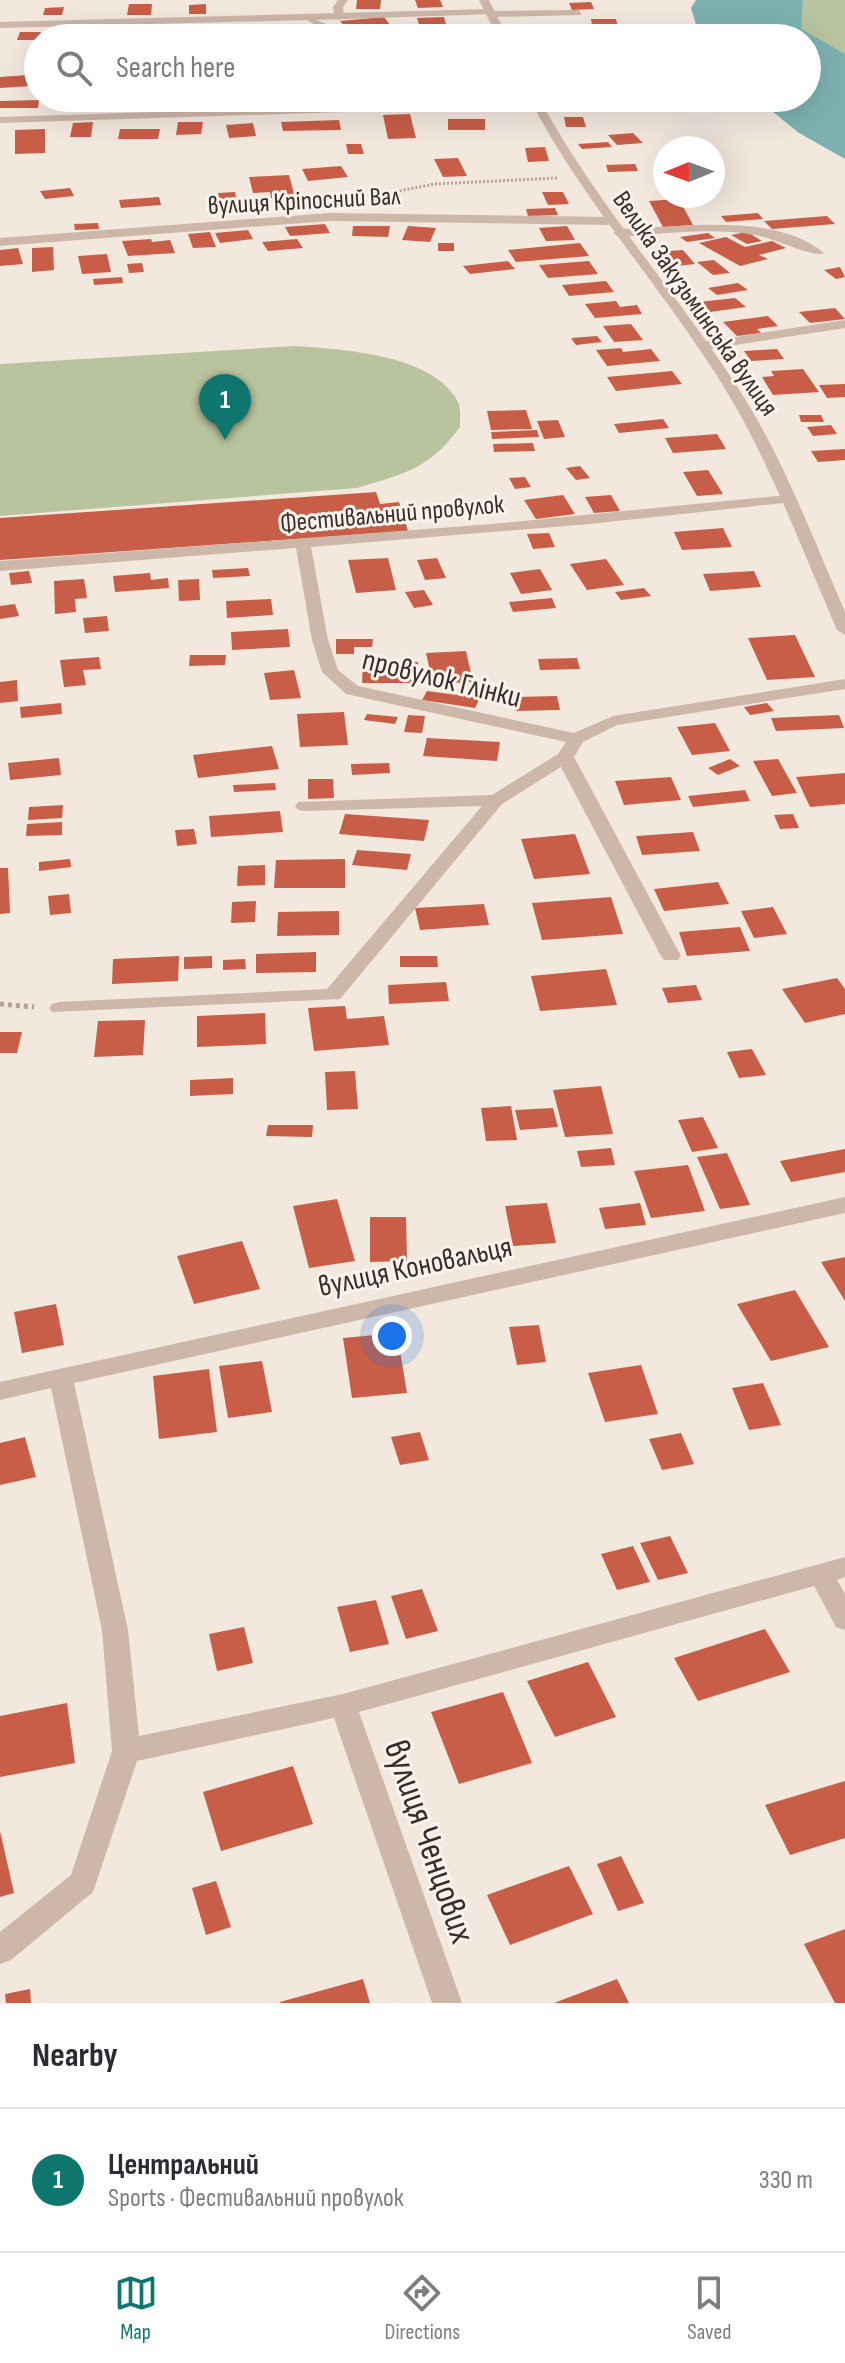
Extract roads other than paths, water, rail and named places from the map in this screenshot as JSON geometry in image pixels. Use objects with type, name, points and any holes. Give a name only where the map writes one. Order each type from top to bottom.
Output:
[{"type":"street","points":[[339,17],[338,7],[343,0]]},
{"type":"street","points":[[484,0],[496,24]]},
{"type":"street","points":[[242,10],[320,24]]},
{"type":"street","points":[[34,24],[579,13]]},
{"type":"street","points":[[0,25],[24,24]]},
{"type":"street","points":[[0,120],[250,112]]},
{"type":"street","name":"Велика Закузьминська вулиця","points":[[541,112],[578,177],[703,346],[756,428],[845,630]]},
{"type":"street","name":"вулиця Кріпосний Вал","points":[[0,242],[330,217],[610,221]]},
{"type":"street","points":[[619,233],[743,227],[789,236],[818,253]]},
{"type":"street","points":[[703,346],[845,324]]},
{"type":"street","name":"Фестивальний провулок","points":[[0,566],[303,545],[630,517],[787,499]]},
{"type":"street","name":"провулок Глінки","points":[[303,545],[320,640],[330,672],[352,690],[576,739]]},
{"type":"street","points":[[59,1008],[333,995],[496,800],[565,757],[576,739],[613,721],[845,684]]},
{"type":"street","points":[[565,757],[671,956]]},
{"type":"street","points":[[304,806],[496,800]]},
{"type":"street","name":"вулиця Коновальця","points":[[0,1391],[845,1205]]},
{"type":"street","points":[[0,1950],[83,1883],[126,1751],[115,1630],[61,1377]]},
{"type":"street","points":[[126,1751],[343,1705],[832,1570],[845,1619]]},
{"type":"street","name":"вулиця Ченцових","points":[[343,1705],[447,2003]]},
{"type":"water","points":[[696,0],[803,0],[801,24],[696,24],[691,8]]},
{"type":"water","points":[[821,40],[845,54],[845,159],[799,133],[773,112],[821,112]]},
{"type":"place","name":"Центральний","points":[[225,440]]}]
